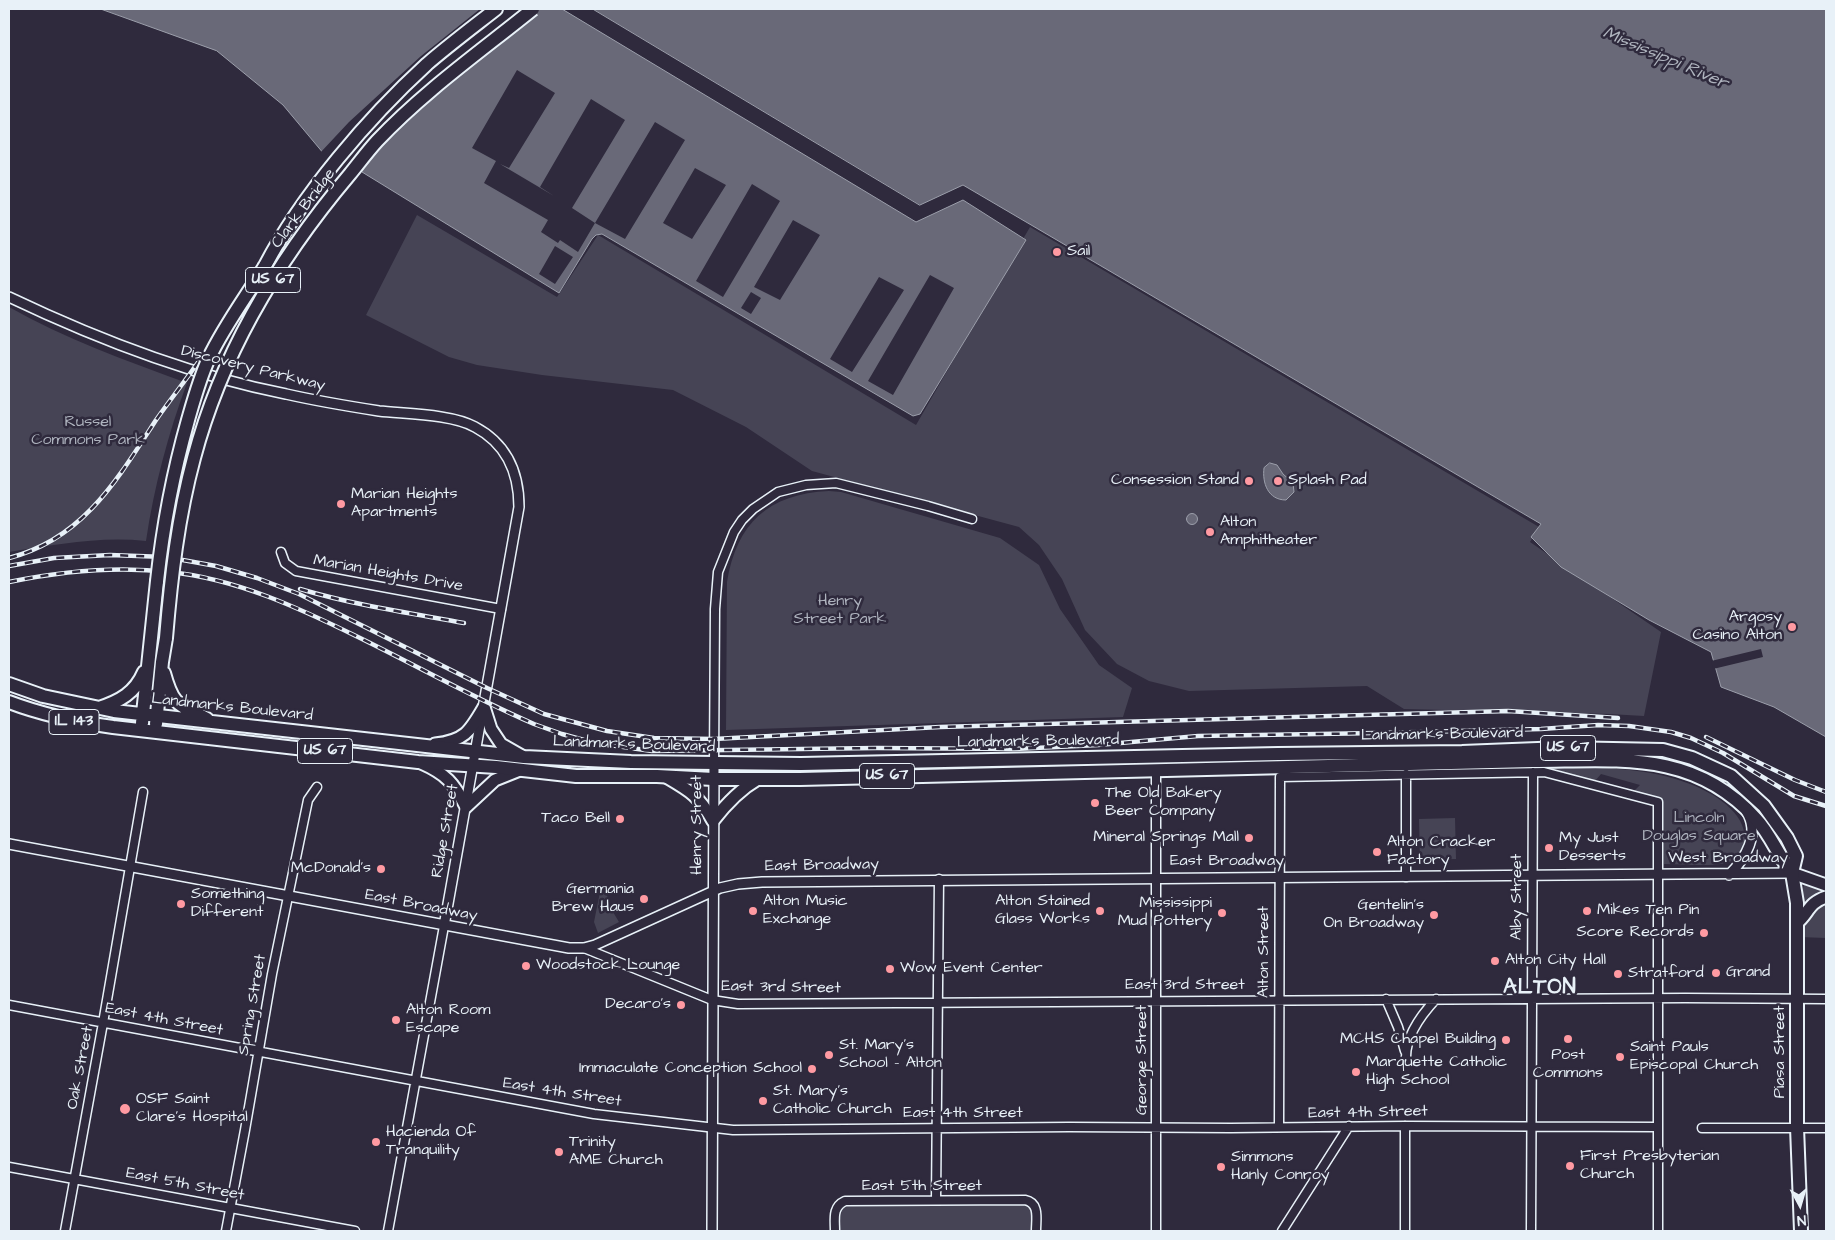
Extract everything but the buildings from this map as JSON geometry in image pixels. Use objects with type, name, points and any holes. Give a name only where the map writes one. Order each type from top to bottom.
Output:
[{"type":"highway","name":"Clark Bridge","points":[[148,663],[161,544],[177,460],[205,368],[221,336],[270,255],[312,192],[359,134],[428,64],[496,9]]},
{"type":"highway","name":"Clark Bridge","points":[[162,662],[176,543],[194,458],[210,406],[249,319],[293,247],[313,219],[376,142],[404,115],[533,9]]},
{"type":"highway","points":[[155,732],[162,662]]},
{"type":"highway","name":"US 67","points":[[162,662],[169,692],[178,704],[214,722]]},
{"type":"highway","points":[[97,708],[115,703],[132,691],[140,683],[148,663]]},
{"type":"highway","name":"US 67","points":[[141,730],[148,663]]},
{"type":"highway","name":"Landmarks Boulevard","points":[[9,684],[43,696],[97,708],[419,746],[476,750],[576,776],[758,779],[1628,761],[1666,766],[1697,776],[1730,796],[1743,806],[1763,827],[1781,860],[1792,874]]},
{"type":"highway","name":"Landmarks Boulevard","points":[[9,702],[48,716],[76,722],[418,762],[473,766],[522,763],[631,762],[801,764],[1248,754],[1462,752],[1563,748],[1663,750],[1692,758],[1731,776],[1764,806],[1787,838],[1796,856],[1792,874]]},
{"type":"highway","name":"Piasa Street","points":[[1792,874],[1797,904],[1797,1127],[1801,1231]]},
{"type":"main road","points":[[419,746],[451,742],[468,732],[484,707]]},
{"type":"main road","points":[[418,762],[444,775],[458,791],[466,807],[495,780],[522,763],[501,744],[491,729],[484,707]]},
{"type":"main road","points":[[666,777],[695,795],[702,802],[713,821],[738,791],[758,779]]},
{"type":"main road","name":"West Broadway","points":[[1792,874],[1826,885]]},
{"type":"main road","points":[[1797,923],[1802,919],[1810,906],[1826,897]]},
{"type":"street","name":"Discovery Parkway","points":[[9,297],[96,335],[200,374],[322,402],[456,420],[473,426],[496,442]]},
{"type":"street","name":"Ridge Street","points":[[388,1231],[520,508],[517,477],[512,462],[496,442]]},
{"type":"street","name":"Henry Street","points":[[712,1231],[713,779],[715,609],[718,572],[734,532],[753,509],[778,492],[806,485],[836,483],[972,519]]},
{"type":"street","name":"Marian Heights Drive","points":[[281,552],[285,563],[296,571],[501,609]]},
{"type":"street","name":"George Street","points":[[1156,770],[1156,1231]]},
{"type":"street","name":"Alby Street","points":[[1531,1231],[1533,772]]},
{"type":"street","points":[[1406,877],[1406,774],[1554,773],[1658,802],[1658,1231]]},
{"type":"street","name":"Alton Street","points":[[1279,1127],[1280,777],[1406,774]]},
{"type":"street","name":"Spring Street","points":[[226,1231],[272,974],[308,800],[317,787]]},
{"type":"street","name":"Oak Street","points":[[65,1231],[143,792]]},
{"type":"street","points":[[1729,875],[1743,858],[1751,840],[1748,814],[1743,806]]},
{"type":"street","name":"East Broadway","points":[[9,844],[554,946],[584,948],[612,938],[713,891],[738,884],[762,882],[940,879],[1659,875]]},
{"type":"street","name":"West Broadway","points":[[1659,875],[1792,874]]},
{"type":"street","points":[[936,1200],[940,879]]},
{"type":"street","name":"East 3rd Street","points":[[584,948],[712,1000],[738,1004],[1157,1000],[1826,999]]},
{"type":"street","points":[[1386,999],[1398,1027],[1406,1056],[1408,1043],[1418,1022],[1436,999]]},
{"type":"street","name":"East 4th Street","points":[[9,1005],[594,1114],[733,1130],[1349,1126],[1658,1127]]},
{"type":"street","points":[[1282,1231],[1349,1126]]},
{"type":"street","points":[[1405,1231],[1406,1126]]},
{"type":"street","points":[[1702,1128],[1826,1128]]},
{"type":"street","name":"East 5th Street","points":[[9,1167],[355,1231]]},
{"type":"street","name":"East 5th Street","points":[[835,1231],[836,1209],[844,1201],[1025,1200],[1033,1203],[1037,1212],[1036,1231]]},
{"type":"green space","points":[[417,215],[557,297],[598,235],[916,425],[1030,227],[1539,527],[1530,542],[1661,632],[1644,716],[1404,709],[1367,686],[1189,691],[1149,681],[1117,664],[1085,630],[1062,579],[1039,545],[1019,527],[812,471],[746,427],[673,390],[542,375],[477,365],[449,357],[366,315]]},
{"type":"green space","name":"Russel Commons Park","points":[[9,307],[74,339],[187,383],[162,461],[146,541],[94,540],[9,552]]},
{"type":"green space","name":"Henry Street Park","points":[[841,492],[1000,538],[1039,565],[1060,609],[1099,665],[1132,688],[1123,717],[726,730],[727,582],[739,543],[748,528],[759,516],[773,506],[789,498],[808,493]]},
{"type":"green space","name":"Lincoln Douglas Square","points":[[1550,768],[1622,769],[1652,773],[1667,776],[1704,790],[1722,801],[1737,816],[1745,835],[1742,851],[1738,857],[1726,863],[1703,865],[1664,864],[1663,799],[1634,791],[1640,785],[1601,774],[1595,781]]},
{"type":"green space","points":[[1455,818],[1456,859],[1420,860],[1419,819]]},
{"type":"green space","points":[[1805,881],[1826,888],[1826,938],[1799,937],[1800,901]]},
{"type":"green space","points":[[601,887],[609,899],[607,902],[619,922],[598,933],[594,922]]},
{"type":"green space","points":[[849,1204],[1023,1204],[1031,1212],[1032,1231],[840,1231],[840,1219],[843,1209]]},
{"type":"water","points":[[101,9],[562,9],[916,222],[963,200],[1026,240],[920,414],[913,416],[602,234],[596,235],[592,239],[559,293],[362,172],[340,146],[324,154],[283,105],[217,51]]},
{"type":"water","name":"Mississippi River","points":[[593,9],[1826,9],[1826,737],[1774,707],[1721,687],[1711,652],[1649,620],[1561,567],[1531,537],[1541,524],[963,185],[920,205]]},
{"type":"water","name":"Splash Pad","points":[[1270,463],[1277,465],[1293,483],[1294,492],[1286,500],[1275,497],[1265,485],[1264,468]]},
{"type":"water","points":[[1192,513],[1198,519],[1192,525],[1186,519]]},
{"type":"pier","points":[[480,9],[536,9],[444,83],[354,166],[339,149],[322,156],[320,153],[349,122],[421,56]]},
{"type":"pier","points":[[517,70],[555,93],[509,168],[500,164],[554,196],[540,187],[591,99],[625,120],[572,208],[595,223],[578,252],[560,240],[558,243],[541,232],[548,220],[484,183],[496,161],[472,148]]},
{"type":"pier","points":[[655,122],[685,140],[625,239],[595,223]]},
{"type":"pier","points":[[695,168],[726,185],[692,239],[663,223]]},
{"type":"pier","points":[[752,184],[780,201],[723,297],[696,281]]},
{"type":"pier","points":[[793,220],[820,235],[780,300],[754,287]]},
{"type":"pier","points":[[555,246],[573,257],[555,284],[539,274]]},
{"type":"pier","points":[[930,275],[954,288],[893,395],[868,381]]},
{"type":"pier","points":[[879,277],[904,290],[852,372],[830,359]]},
{"type":"pier","points":[[751,292],[761,298],[751,314],[741,308]]},
{"type":"pier","points":[[1761,649],[1763,657],[1713,669],[1711,661]]},
{"type":"railway","points":[[9,558],[35,549],[58,537],[78,522],[96,504],[112,485],[199,361]]},
{"type":"railway","points":[[9,566],[54,558],[110,555],[166,557],[216,566],[257,578],[299,594],[487,688],[544,714],[607,731],[654,738],[714,739],[940,727],[1508,711],[1618,718]]},
{"type":"railway","points":[[9,582],[69,572],[130,569],[170,572],[219,581],[267,596],[313,616],[489,704],[534,724],[595,743],[652,751],[877,748],[1014,749],[1098,745],[1198,736],[1541,729],[1598,725],[1629,726],[1671,732],[1691,738],[1723,753],[1794,796],[1826,806]]},
{"type":"railway","points":[[300,589],[361,604],[464,623]]},
{"type":"railway","points":[[1706,737],[1795,780],[1826,792]]},
{"type":"place","name":"Sail","points":[[1057,252]]},
{"type":"place","name":"Consession Stand","points":[[1249,481]]},
{"type":"place","name":"Splash Pad","points":[[1278,481]]},
{"type":"place","name":"Marian Heights Apartments","points":[[341,504]]},
{"type":"place","name":"Alton Amphitheater","points":[[1210,532]]},
{"type":"place","name":"Argosy Casino Alton","points":[[1792,627]]},
{"type":"place","name":"The Old Bakery Beer Company","points":[[1095,803]]},
{"type":"place","name":"Taco Bell","points":[[620,819]]},
{"type":"place","name":"Mineral Springs Mall","points":[[1249,838]]},
{"type":"place","name":"My Just Desserts","points":[[1549,848]]},
{"type":"place","name":"Alton Cracker Factory","points":[[1377,852]]},
{"type":"place","name":"McDonald's","points":[[381,869]]},
{"type":"place","name":"Germania Brew Haus","points":[[644,899]]},
{"type":"place","name":"Something Different","points":[[181,904]]},
{"type":"place","name":"Alton Music Exchange","points":[[753,911]]},
{"type":"place","name":"Alton Stained Glass Works","points":[[1100,911]]},
{"type":"place","name":"Mikes Ten Pin","points":[[1587,911]]},
{"type":"place","name":"Mississippi Mud Pottery","points":[[1222,913]]},
{"type":"place","name":"Gentelin's On Broadway","points":[[1434,915]]},
{"type":"place","name":"Score Records","points":[[1704,933]]},
{"type":"place","name":"Alton City Hall","points":[[1495,961]]},
{"type":"place","name":"Woodstock Lounge","points":[[526,966]]},
{"type":"place","name":"Wow Event Center","points":[[890,969]]},
{"type":"place","name":"Grand","points":[[1716,973]]},
{"type":"place","name":"Stratford","points":[[1618,974]]},
{"type":"place","name":"Decaro’s","points":[[681,1005]]},
{"type":"place","name":"Alton Room Escape","points":[[396,1020]]},
{"type":"place","name":"Post Commons","points":[[1568,1039]]},
{"type":"place","name":"MCHS Chapel Building","points":[[1506,1040]]},
{"type":"place","name":"St. Mary's School - Alton","points":[[829,1055]]},
{"type":"place","name":"Saint Pauls Episcopal Church","points":[[1620,1057]]},
{"type":"place","name":"Immaculate Conception School","points":[[812,1069]]},
{"type":"place","name":"Marquette Catholic High School","points":[[1356,1072]]},
{"type":"place","name":"St. Mary's Catholic Church","points":[[763,1101]]},
{"type":"place","name":"OSF Saint Clare's Hospital","points":[[125,1109]]},
{"type":"place","name":"Hacienda Of Tranquility","points":[[376,1142]]},
{"type":"place","name":"Trinity AME Church","points":[[559,1152]]},
{"type":"place","name":"First Presbyterian Church","points":[[1570,1166]]},
{"type":"place","name":"Simmons Hanly Conroy","points":[[1221,1167]]},
{"type":"district","name":"ALTON","points":[[1540,989]]}]
